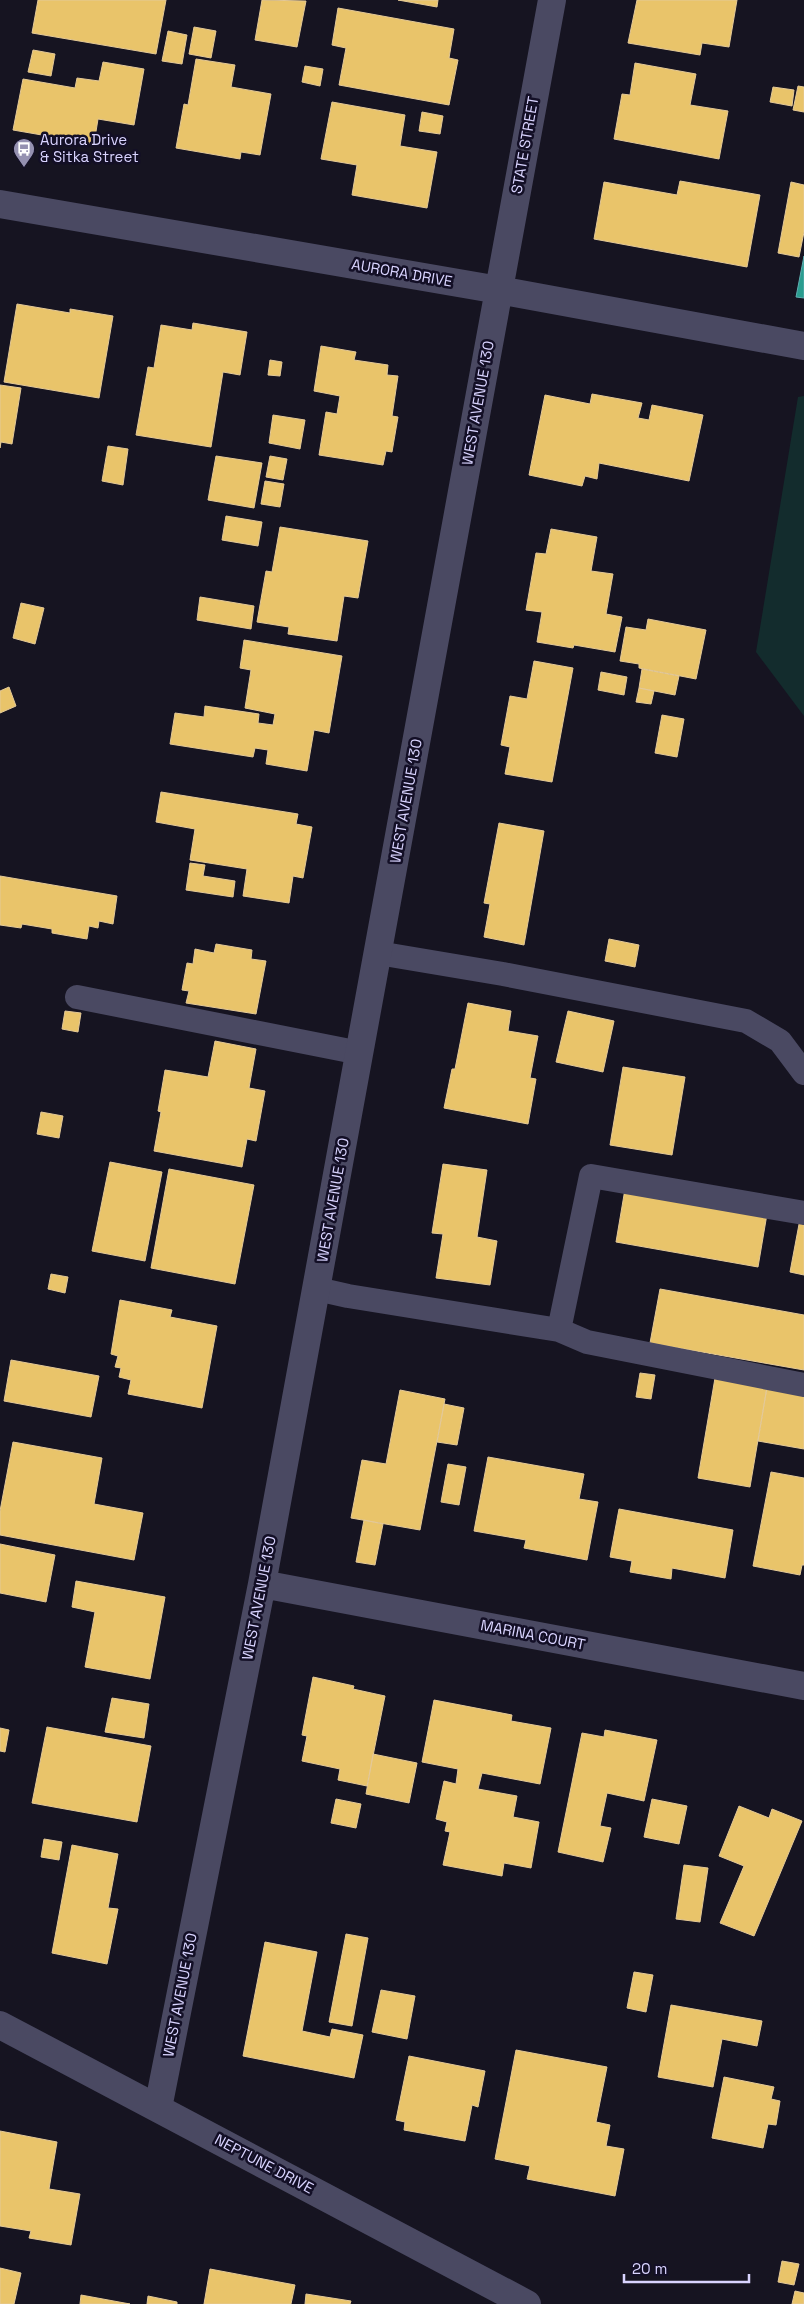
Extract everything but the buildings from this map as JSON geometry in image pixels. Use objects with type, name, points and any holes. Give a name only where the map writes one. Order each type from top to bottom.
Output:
[{"type":"street","name":"STATE STREET","points":[[499,290],[552,0]]},
{"type":"street","name":"AURORA DRIVE","points":[[0,204],[499,290],[804,346]]},
{"type":"street","name":"WEST AVENUE 130","points":[[158,2108],[262,1584],[499,290]]},
{"type":"street","name":"MARINA COURT","points":[[262,1584],[804,1686]]},
{"type":"street","name":"NEPTUNE DRIVE","points":[[0,2025],[527,2304]]},
{"type":"lane","points":[[378,954],[503,974],[746,1021],[780,1041],[804,1073]]},
{"type":"lane","points":[[77,997],[360,1053]]},
{"type":"lane","points":[[559,1330],[591,1176],[804,1213]]},
{"type":"lane","points":[[317,1289],[358,1298],[559,1330],[587,1342],[804,1385]]},
{"type":"green space","points":[[804,396],[804,716],[756,652],[798,397]]},
{"type":"place","name":"Aurora Drive & Sitka Street","points":[[24,168]]}]
